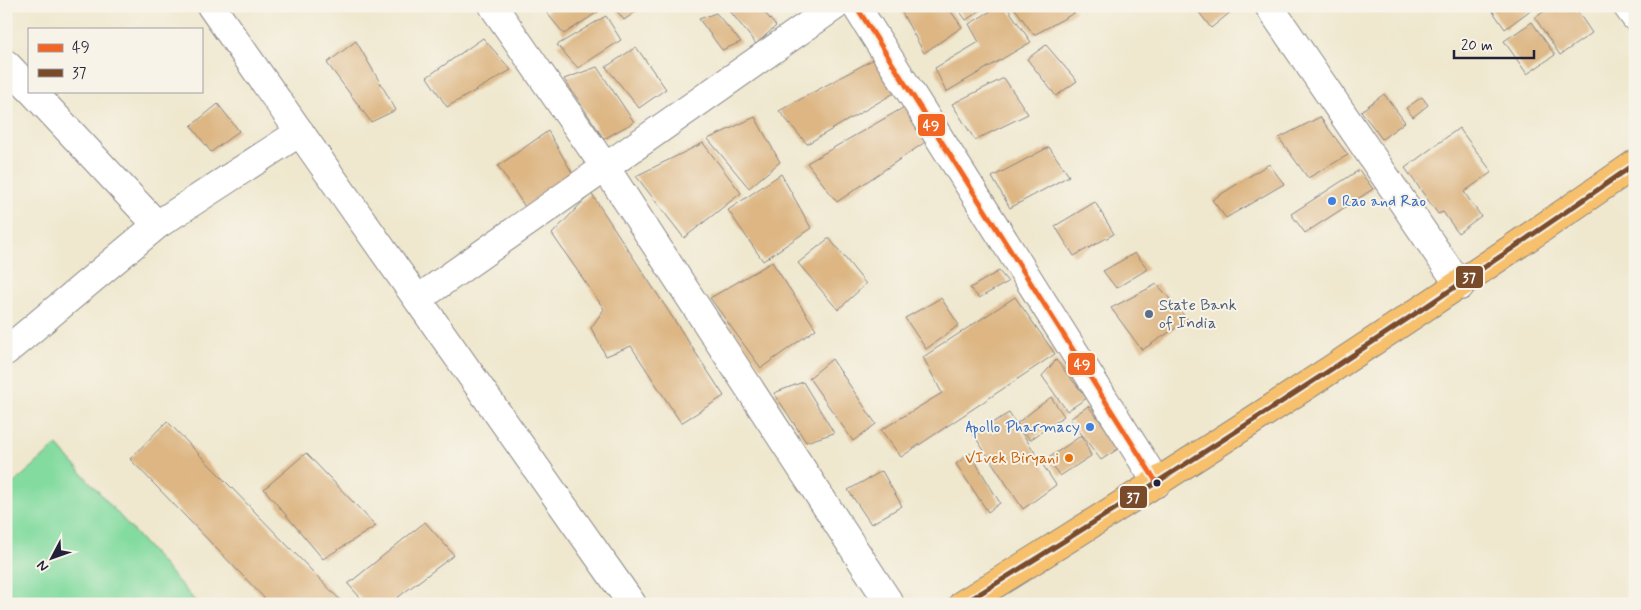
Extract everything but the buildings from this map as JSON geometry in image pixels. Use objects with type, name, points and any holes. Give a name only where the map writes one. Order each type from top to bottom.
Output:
[{"type":"main road","points":[[963,604],[1158,483],[1460,286],[1635,164]]},
{"type":"street","points":[[211,6],[632,604]]},
{"type":"street","points":[[493,6],[606,167],[890,604]]},
{"type":"street","points":[[418,299],[835,6]]},
{"type":"street","points":[[856,6],[1158,483]]},
{"type":"street","points":[[1269,6],[1460,286]]},
{"type":"street","points":[[1627,6],[1635,17]]},
{"type":"street","points":[[6,64],[28,87]]},
{"type":"street","points":[[33,92],[157,225]]},
{"type":"street","points":[[6,351],[157,225],[300,132]]},
{"type":"green space","points":[[57,445],[198,604],[6,604],[6,490]]},
{"type":"transit line","name":"49","points":[[856,6],[1157,483]]},
{"type":"transit line","name":"37","points":[[963,604],[1302,388],[1635,164]]},
{"type":"place","name":"Rao and Rao","points":[[1332,201]]},
{"type":"place","name":"State Bank of India","points":[[1149,314]]},
{"type":"place","name":"Apollo Pharmacy","points":[[1090,427]]},
{"type":"place","name":"VIvek Biryani","points":[[1069,458]]}]
